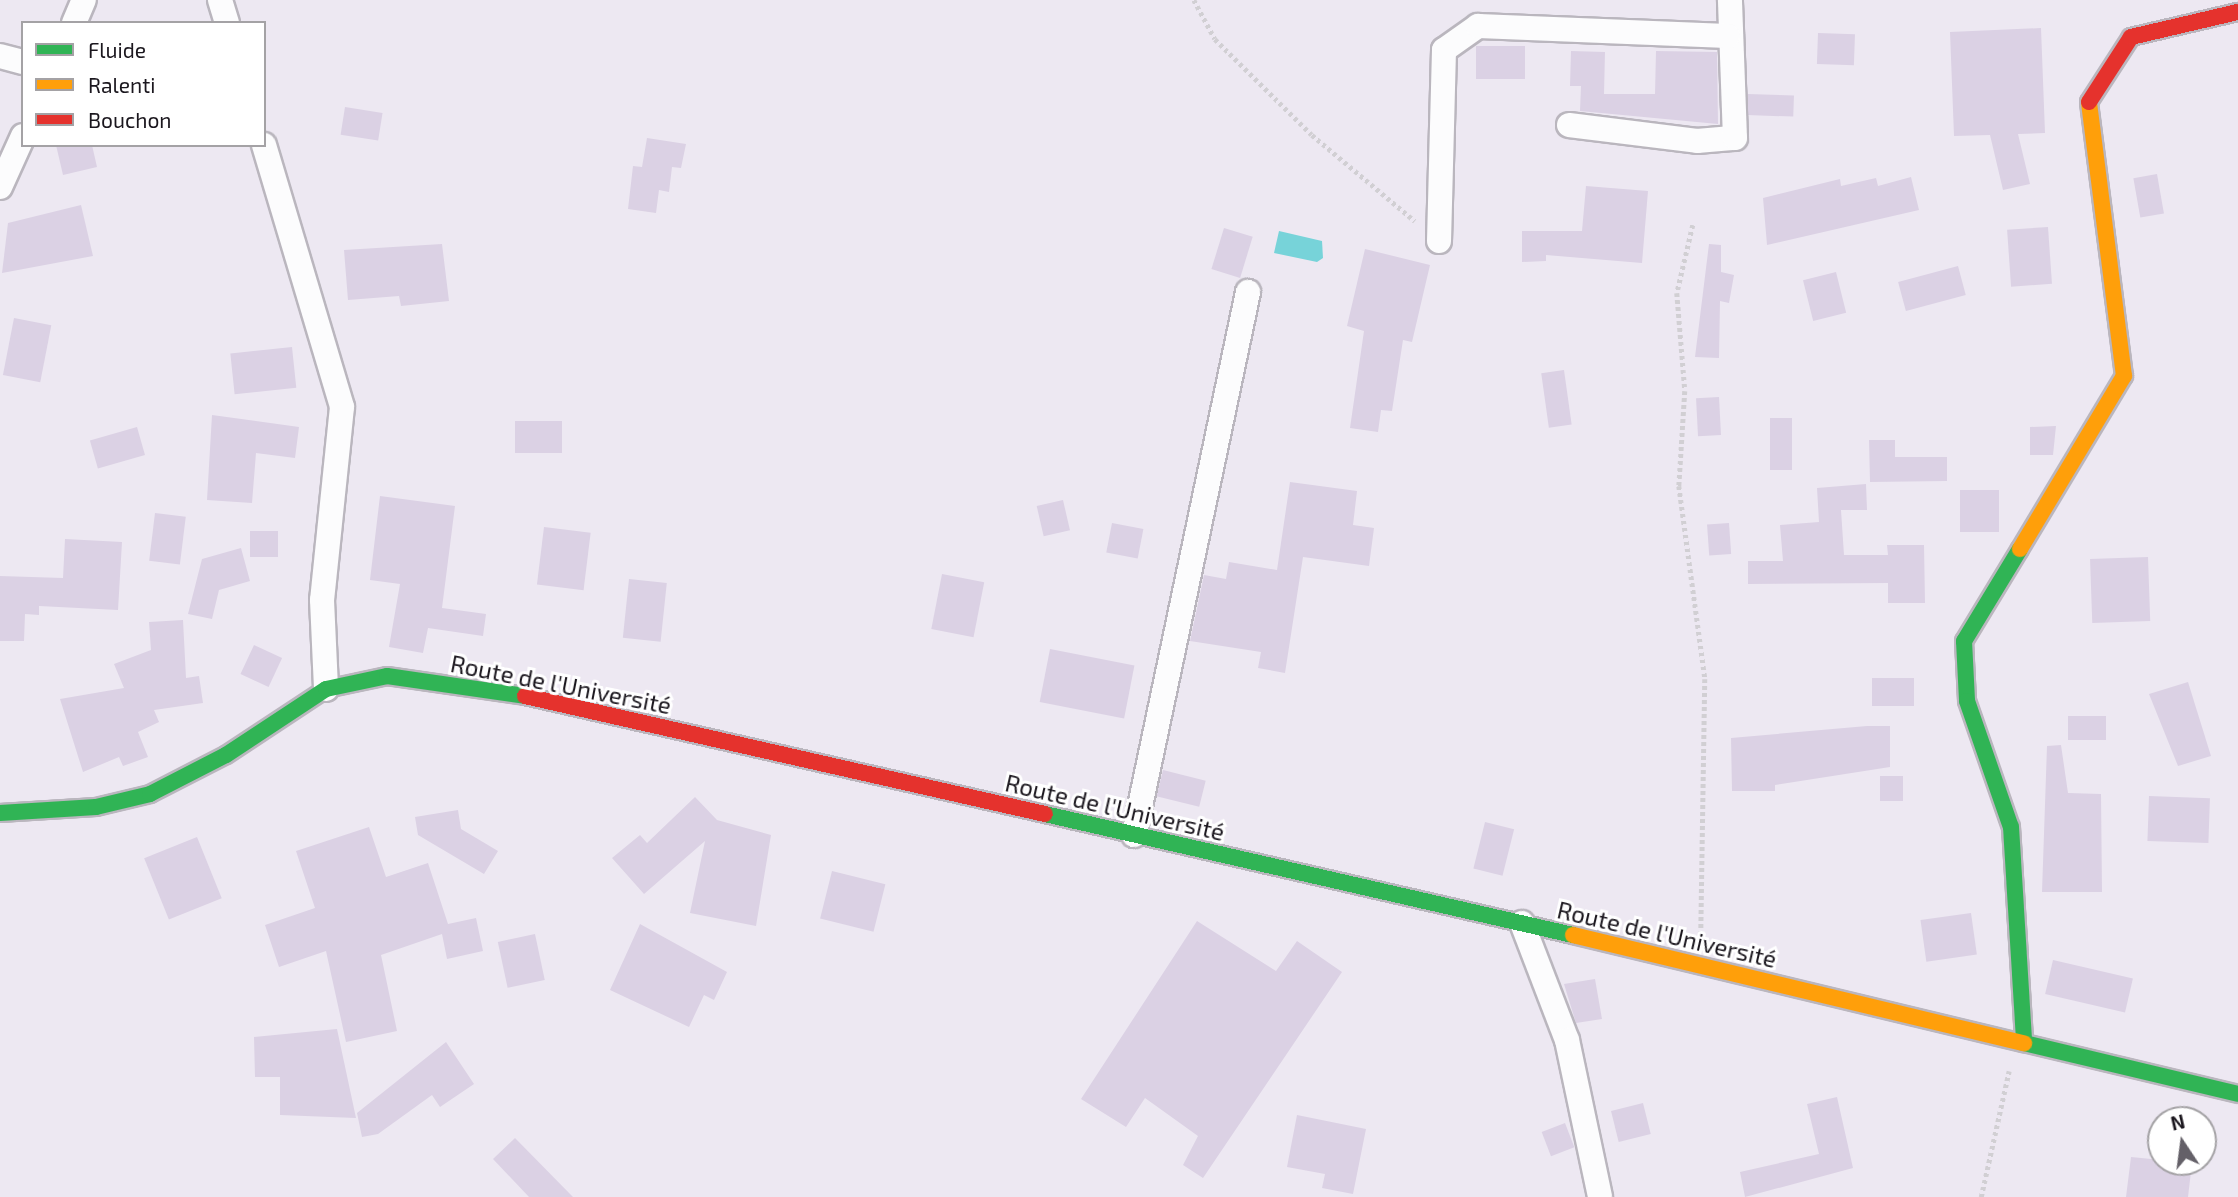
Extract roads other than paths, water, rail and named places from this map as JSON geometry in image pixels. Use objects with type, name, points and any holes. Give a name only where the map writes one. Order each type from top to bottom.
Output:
[{"type":"street","points":[[75,21],[84,0]]},
{"type":"street","points":[[220,0],[226,21]]},
{"type":"street","points":[[1569,125],[1697,141],[1735,138],[1728,36],[1730,0]]},
{"type":"street","points":[[2019,1040],[2011,827],[1967,701],[1964,641],[2124,376],[2089,99],[2131,37],[2238,12]]},
{"type":"street","points":[[1439,241],[1444,50],[1466,34],[1478,26],[1728,36]]},
{"type":"street","points":[[0,57],[21,62]]},
{"type":"street","points":[[0,187],[21,140]]},
{"type":"street","points":[[265,147],[342,407],[321,600],[326,689]]},
{"type":"street","points":[[1135,835],[1248,292]]},
{"type":"street","name":"Route de l'Université","points":[[0,813],[96,807],[150,794],[226,755],[326,689],[387,676],[525,696],[1522,923],[2238,1094]]},
{"type":"street","points":[[1522,923],[1567,1040],[1600,1197]]},
{"type":"water","points":[[1279,231],[1322,241],[1323,258],[1317,262],[1274,253]]}]
